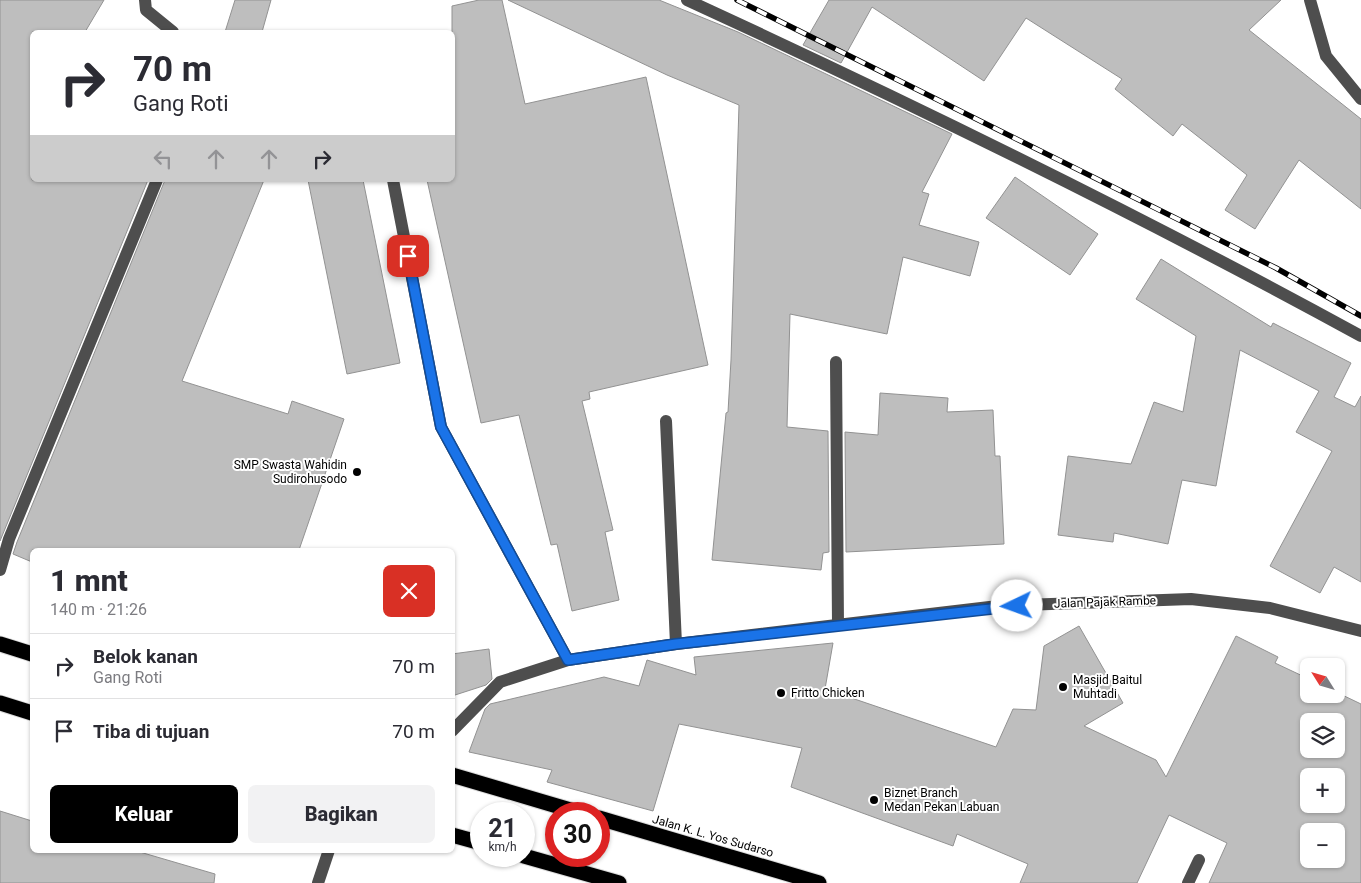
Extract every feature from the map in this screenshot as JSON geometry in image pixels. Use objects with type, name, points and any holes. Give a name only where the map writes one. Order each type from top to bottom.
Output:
[{"type":"highway","points":[[0,644],[30,653]]},
{"type":"highway","points":[[0,703],[30,712]]},
{"type":"highway","points":[[455,776],[545,802]]},
{"type":"highway","name":"Jalan K. L. Yos Sudarso","points":[[610,821],[819,883]]},
{"type":"highway","points":[[455,836],[470,841]]},
{"type":"highway","points":[[535,859],[620,883]]},
{"type":"street","points":[[145,0],[146,10],[171,30]]},
{"type":"street","points":[[687,0],[867,83],[1076,185],[1361,336]]},
{"type":"street","points":[[1310,0],[1326,56],[1361,99]]},
{"type":"street","points":[[0,570],[9,540],[156,182]]},
{"type":"street","points":[[393,182],[441,427],[568,660]]},
{"type":"street","points":[[836,362],[838,625]]},
{"type":"street","points":[[666,421],[676,644]]},
{"type":"street","name":"Jalan Pajak Rambe","points":[[455,728],[500,682],[568,660],[676,644],[998,606],[1192,598],[1270,608],[1361,631]]},
{"type":"street","points":[[318,883],[328,853]]},
{"type":"street","points":[[1188,883],[1199,860]]},
{"type":"building","points":[[0,0],[104,0],[86,30],[30,30],[30,182],[147,182],[0,541]]},
{"type":"building","points":[[235,0],[271,0],[263,30],[226,30]]},
{"type":"building","points":[[479,0],[502,0],[525,104],[646,77],[708,365],[589,392],[590,399],[582,401],[613,530],[605,532],[619,600],[572,611],[557,544],[551,545],[519,415],[481,423],[427,182],[455,182],[455,30],[452,30],[452,6]]},
{"type":"building","points":[[508,0],[659,0],[738,32],[952,134],[922,192],[929,194],[919,225],[979,242],[970,276],[903,257],[887,334],[790,314],[787,427],[828,431],[829,552],[823,553],[821,570],[712,560],[726,413],[728,412],[739,105],[667,75]]},
{"type":"building","points":[[829,0],[1281,0],[1249,30],[1361,119],[1361,209],[1299,160],[1255,229],[1225,210],[1247,175],[1182,124],[1173,136],[1115,89],[1122,79],[1026,18],[984,81],[872,7],[841,63],[803,45]]},
{"type":"building","points":[[1015,177],[1098,234],[1070,275],[986,218]]},
{"type":"building","points":[[164,182],[263,182],[182,381],[288,414],[292,401],[344,419],[300,548],[30,548],[30,561],[13,554]]},
{"type":"building","points":[[308,182],[363,182],[400,363],[347,374]]},
{"type":"building","points":[[1161,259],[1271,327],[1273,323],[1351,363],[1334,397],[1355,407],[1361,396],[1361,582],[1334,567],[1320,593],[1270,566],[1332,451],[1296,432],[1319,391],[1240,350],[1216,486],[1182,480],[1168,544],[1114,533],[1113,542],[1058,535],[1068,456],[1131,464],[1154,402],[1183,412],[1196,336],[1136,299]]},
{"type":"building","points":[[880,393],[948,398],[947,412],[993,410],[995,456],[1000,456],[1004,544],[846,552],[845,432],[878,435]]},
{"type":"building","points":[[1079,626],[1123,703],[1084,726],[1156,760],[1166,777],[1236,636],[1278,657],[1275,663],[1300,675],[1300,703],[1345,703],[1345,696],[1361,704],[1361,883],[1209,883],[1227,843],[1169,815],[1137,883],[1020,883],[1028,864],[957,834],[953,846],[791,787],[802,748],[679,724],[653,811],[547,782],[552,770],[469,752],[485,709],[490,704],[604,677],[639,686],[647,660],[696,675],[694,657],[833,643],[825,689],[996,747],[1013,709],[1036,710],[1044,646]]},
{"type":"building","points":[[489,649],[492,679],[486,685],[455,695],[455,654]]},
{"type":"building","points":[[0,811],[30,820],[30,853],[143,853],[215,874],[214,883],[0,883]]},
{"type":"railway","points":[[737,0],[1276,268],[1361,316]]},
{"type":"place","name":"SMP Swasta Wahidin Sudirohusodo","points":[[357,472]]},
{"type":"place","name":"Masjid Baitul Muhtadi","points":[[1063,687]]},
{"type":"place","name":"Fritto Chicken","points":[[781,693]]},
{"type":"place","name":"Biznet Branch Medan Pekan Labuan","points":[[874,800]]},
{"type":"route","points":[[408,256],[441,427],[568,660],[676,644],[998,606],[1017,606]]}]
